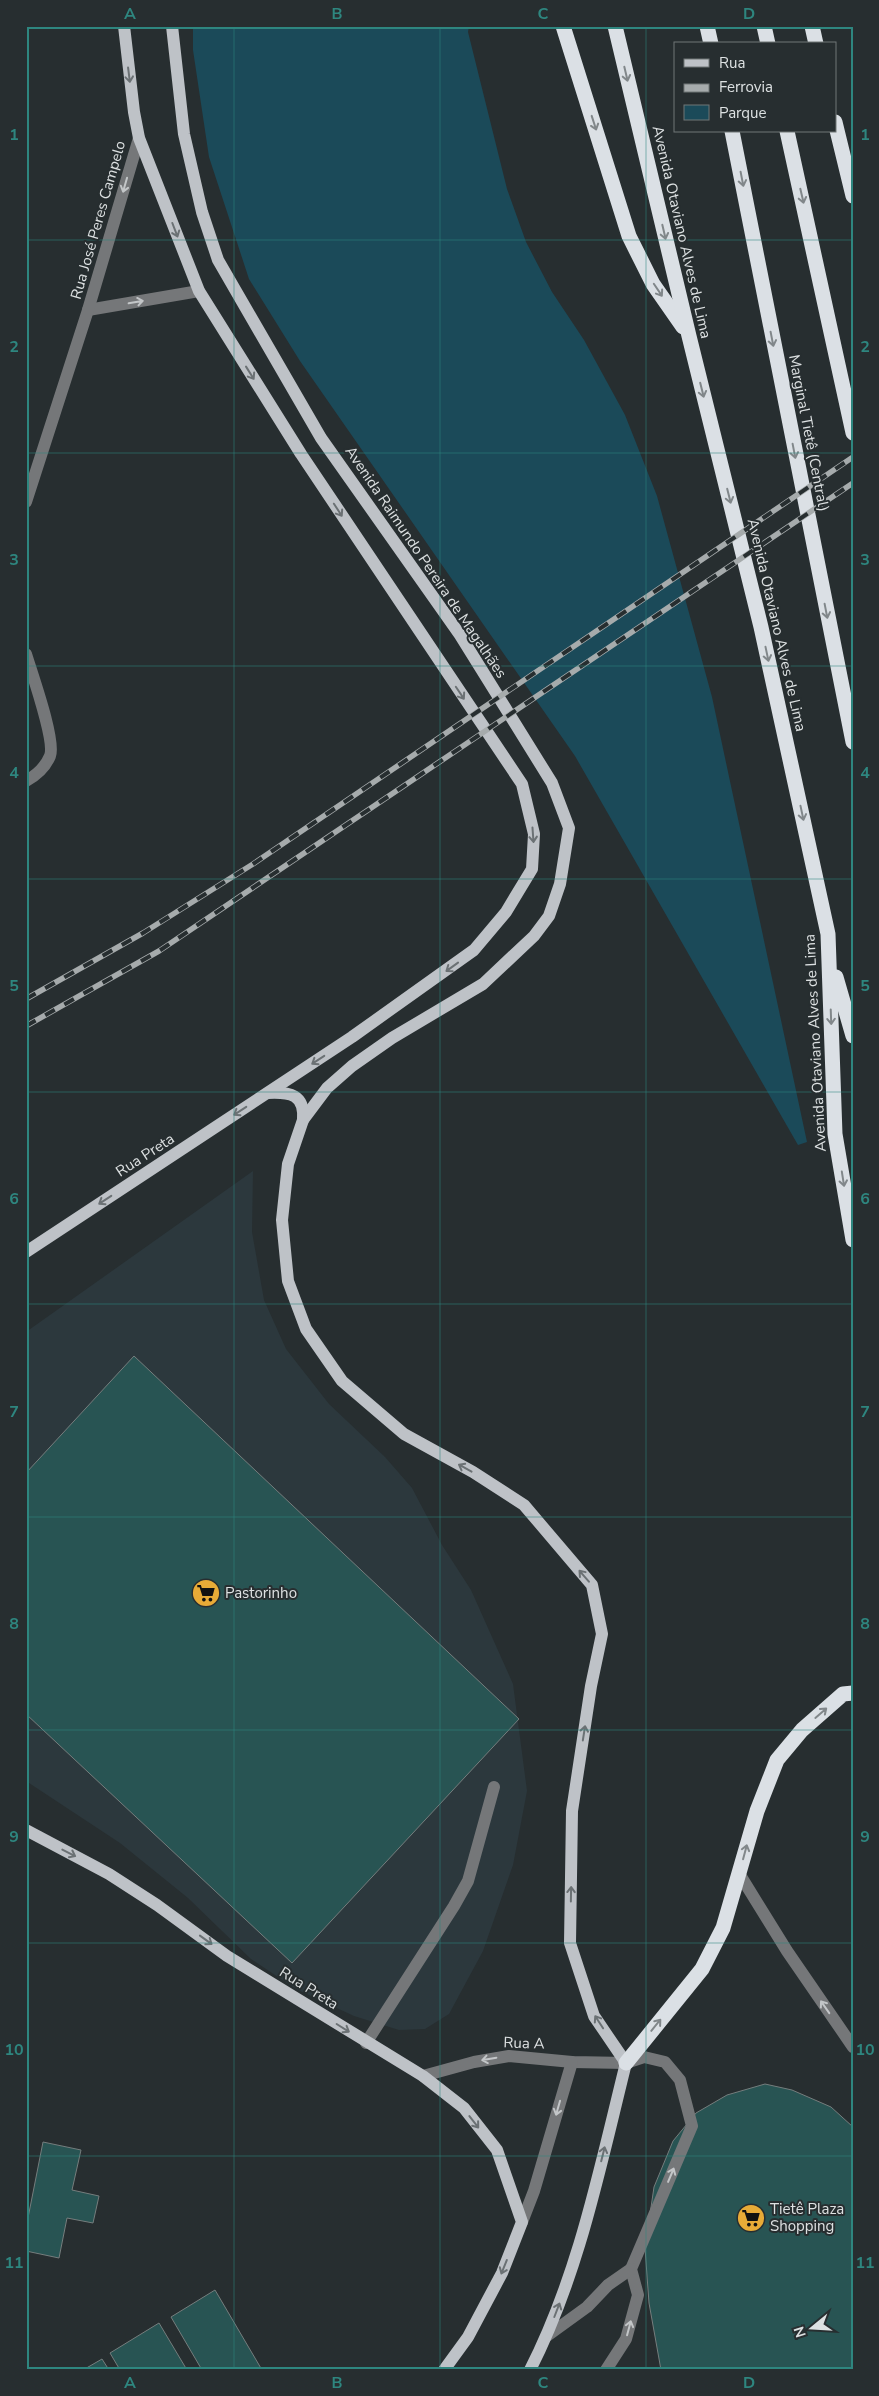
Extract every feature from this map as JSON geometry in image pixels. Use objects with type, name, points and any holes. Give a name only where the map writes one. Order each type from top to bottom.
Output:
[{"type":"highway","points":[[563,26],[629,236],[653,284],[688,336]]},
{"type":"highway","name":"Avenida Otaviano Alves de Lima","points":[[615,26],[688,336],[761,627],[828,934],[835,1134],[853,1240]]},
{"type":"highway","points":[[707,26],[711,42]]},
{"type":"highway","points":[[764,26],[768,42]]},
{"type":"highway","points":[[812,26],[816,42]]},
{"type":"highway","points":[[836,126],[853,196]]},
{"type":"highway","name":"Marginal Tietê (Central)","points":[[732,132],[853,742]]},
{"type":"highway","points":[[787,132],[853,433]]},
{"type":"highway","points":[[828,934],[839,989],[853,1036]]},
{"type":"highway","points":[[626,2063],[702,1969],[723,1928],[740,1874],[756,1811],[777,1760],[802,1730],[843,1694],[853,1693]]},
{"type":"main road","points":[[124,26],[134,112],[139,138],[199,290]]},
{"type":"main road","name":"Avenida Raimundo Pereira de Magalhães","points":[[172,26],[184,134],[202,212],[218,260],[321,438],[471,651],[552,783],[569,828],[560,884],[550,916],[534,936],[483,984],[392,1038],[352,1066],[327,1088],[303,1120],[288,1164],[282,1220],[288,1281],[306,1329],[342,1381],[404,1434],[473,1472],[524,1504],[592,1585],[602,1634],[591,1686],[572,1811],[570,1943],[594,2016],[626,2063]]},
{"type":"main road","name":"Rua Preta","points":[[26,1252],[405,1001],[474,950],[506,912],[532,869],[534,834],[522,784],[301,454],[199,290]]},
{"type":"main road","points":[[267,1094],[291,1094],[298,1099],[304,1109],[303,1120]]},
{"type":"main road","name":"Rua Preta","points":[[26,1830],[109,1874],[157,1904],[227,1956],[366,2043],[423,2076],[464,2108],[497,2150],[522,2222]]},
{"type":"main road","points":[[530,2370],[547,2336],[570,2275],[626,2063]]},
{"type":"main road","points":[[444,2370],[468,2337],[502,2273],[522,2222]]},
{"type":"street","name":"Rua José Peres Campelo","points":[[26,502],[88,310],[139,138]]},
{"type":"street","name":"Rua José Peres Campelo","points":[[88,310],[199,290]]},
{"type":"street","points":[[26,654],[51,740],[51,755],[40,773],[26,781]]},
{"type":"street","points":[[366,2043],[468,1881],[494,1787]]},
{"type":"street","points":[[740,1874],[787,1952],[853,2047]]},
{"type":"street","name":"Rua A","points":[[423,2076],[474,2062],[509,2056],[572,2062],[626,2063],[644,2057],[665,2062],[680,2080],[692,2126],[631,2269]]},
{"type":"street","points":[[522,2222],[534,2192],[572,2062]]},
{"type":"street","points":[[547,2336],[587,2307],[608,2285],[631,2269],[638,2295],[626,2339],[606,2370]]},
{"type":"shaded area","points":[[253,1171],[252,1232],[264,1300],[286,1349],[329,1404],[385,1457],[412,1488],[442,1545],[471,1590],[513,1684],[527,1791],[513,1865],[483,1951],[449,2014],[425,2029],[399,2030],[354,2016],[296,1989],[251,1959],[188,1898],[120,1843],[26,1781],[26,1332]]},
{"type":"green space","points":[[193,26],[469,26],[468,32],[507,189],[526,242],[552,292],[584,340],[625,415],[657,496],[712,697],[807,1142],[798,1145],[575,756],[300,361],[249,279],[209,157],[193,50]]},
{"type":"building","name":"Pastorinho","points":[[134,1356],[519,1719],[292,1963],[26,1714],[26,1473]]},
{"type":"building","name":"Tietê Plaza Shopping","points":[[765,2084],[792,2090],[831,2107],[853,2127],[853,2370],[661,2370],[649,2303],[645,2248],[654,2187],[673,2141],[696,2113],[727,2095]]},
{"type":"building","points":[[43,2142],[81,2150],[72,2190],[99,2196],[93,2223],[67,2218],[59,2258],[26,2251],[26,2228]]},
{"type":"building","points":[[215,2290],[262,2370],[202,2370],[171,2317]]},
{"type":"building","points":[[159,2323],[187,2370],[120,2370],[110,2353]]},
{"type":"building","points":[[102,2359],[109,2370],[83,2370]]},
{"type":"railway","points":[[26,999],[143,933],[253,864],[853,457]]},
{"type":"railway","points":[[26,1026],[159,951],[853,483]]},
{"type":"place","name":"Pastorinho","points":[[206,1593]]},
{"type":"place","name":"Tietê Plaza Shopping","points":[[751,2218]]}]
